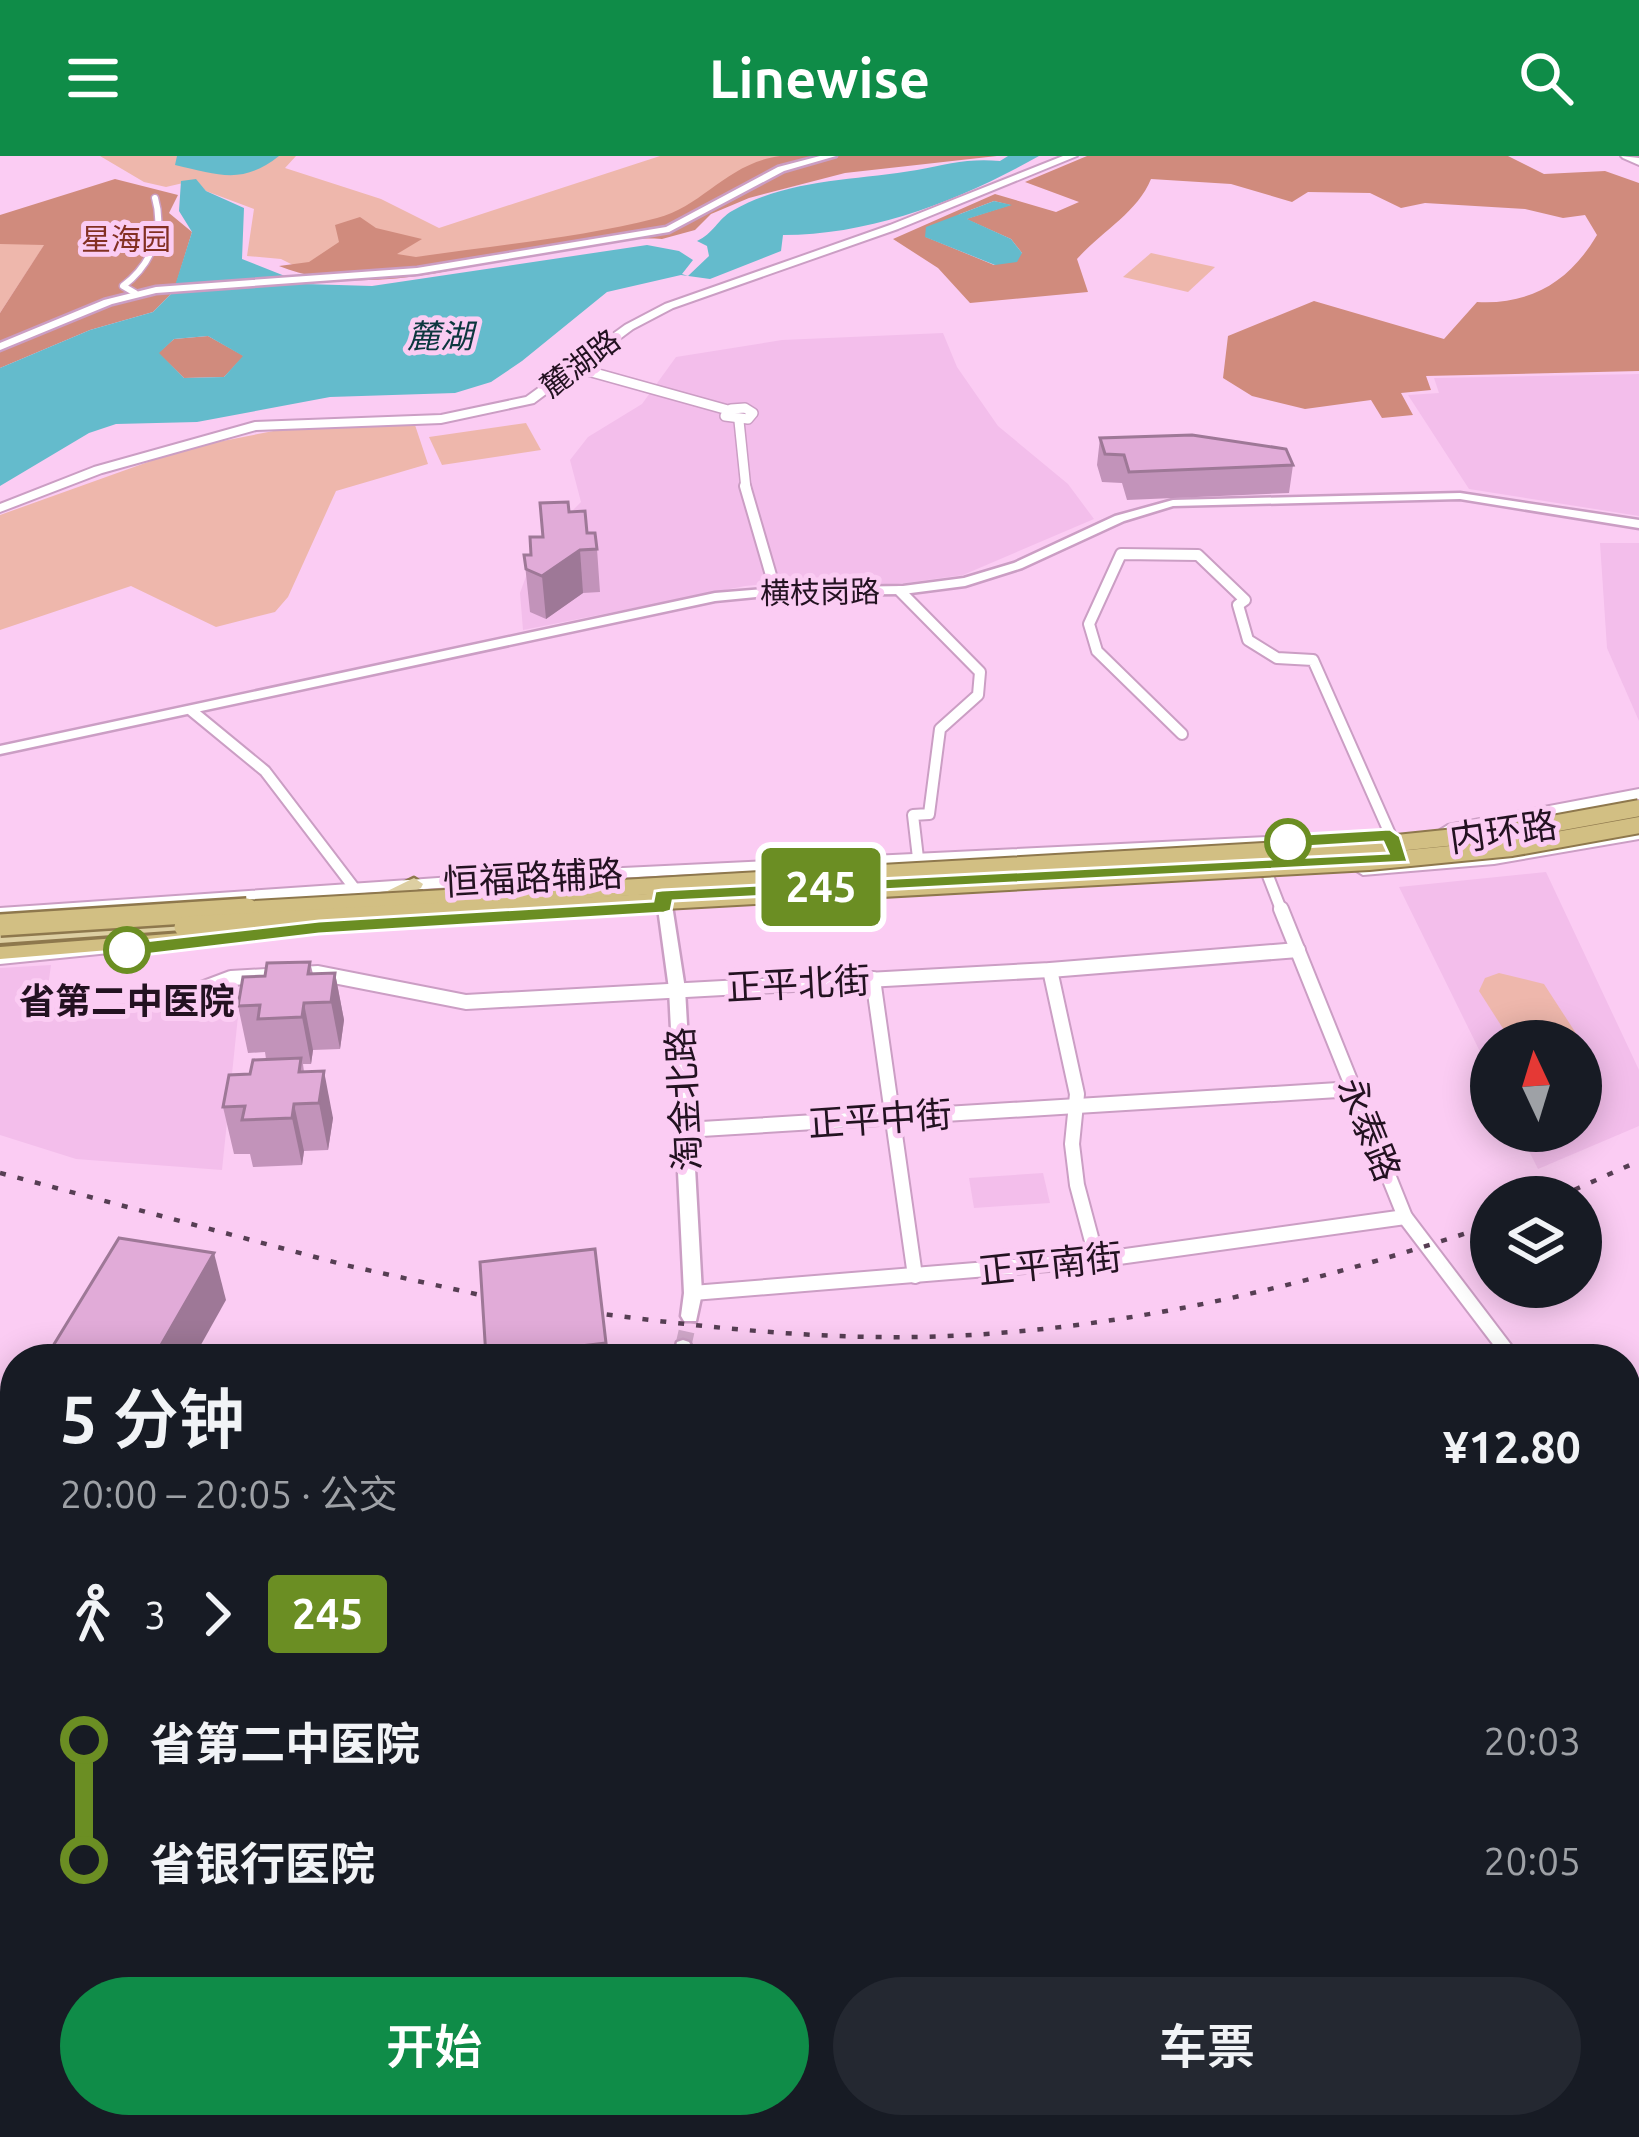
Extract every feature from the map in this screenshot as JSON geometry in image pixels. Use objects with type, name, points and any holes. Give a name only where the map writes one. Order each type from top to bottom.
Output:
[{"type":"highway","name":"内环路","points":[[0,919],[1387,844],[1514,831],[1639,809]]},
{"type":"highway","name":"内环路","points":[[0,939],[1395,860],[1639,828]]},
{"type":"highway","points":[[0,956],[319,928]]},
{"type":"main road","name":"麓湖路","points":[[0,508],[98,470],[255,426],[441,419],[510,406],[542,394],[629,327],[669,306],[891,229],[1069,156]]},
{"type":"main road","points":[[1626,156],[1639,158]]},
{"type":"main road","name":"恒福路辅路","points":[[0,956],[662,895],[1268,876],[1398,852],[1639,794]]},
{"type":"main road","points":[[1398,852],[1639,809]]},
{"type":"main road","points":[[0,919],[662,895],[1398,852],[1639,828]]},
{"type":"main road","name":"恒福路辅路","points":[[0,919],[414,884],[918,858],[1398,852]]},
{"type":"main road","points":[[319,928],[383,906],[414,884]]},
{"type":"main road","points":[[0,939],[383,906]]},
{"type":"street","points":[[0,346],[135,293],[417,271],[669,229],[781,170],[832,156]]},
{"type":"street","points":[[135,293],[123,286],[136,278],[153,249],[160,218],[155,198]]},
{"type":"street","points":[[577,368],[728,410],[725,416],[740,421],[743,478],[775,589]]},
{"type":"street","name":"横枝岗路","points":[[0,750],[680,604],[775,589],[900,591],[985,578],[1133,512],[1173,503],[1460,496],[1639,524]]},
{"type":"street","points":[[1182,734],[1097,651],[1089,625],[1121,554],[1198,554],[1245,600],[1238,605],[1248,640],[1277,658],[1313,660],[1398,852]]},
{"type":"street","points":[[900,591],[917,618],[967,655],[980,672],[978,695],[940,729],[929,814],[913,815],[918,858]]},
{"type":"street","points":[[192,710],[241,743],[278,778],[355,889]]},
{"type":"street","name":"永泰路","points":[[1268,876],[1406,1216],[1502,1344]]},
{"type":"street","name":"淘金北路","points":[[662,895],[677,989],[693,1293],[690,1316]]},
{"type":"street","name":"正平北街","points":[[162,1004],[231,978],[318,973],[466,1002],[1050,970],[1298,950]]},
{"type":"street","points":[[1050,970],[1076,1106],[1072,1144],[1077,1185],[1097,1260]]},
{"type":"street","points":[[873,979],[916,1276]]},
{"type":"street","name":"正平中街","points":[[685,1130],[1354,1089]]},
{"type":"street","name":"正平南街","points":[[693,1293],[1097,1260],[1406,1216]]},
{"type":"shaded area","points":[[100,156],[296,156],[285,168],[381,199],[439,228],[660,156],[821,156],[692,216],[417,271],[303,270],[281,259],[247,256],[254,209],[206,191],[196,180],[166,187],[144,182]]},
{"type":"shaded area","points":[[0,244],[45,244],[0,313]]},
{"type":"shaded area","points":[[1151,253],[1215,267],[1188,292],[1123,277]]},
{"type":"shaded area","points":[[943,333],[957,367],[998,426],[1068,484],[1094,519],[963,575],[884,586],[787,582],[745,586],[523,630],[520,593],[537,546],[581,502],[570,460],[588,437],[642,404],[676,357],[782,340]]},
{"type":"shaded area","points":[[1639,374],[1639,516],[1469,489],[1408,395],[1439,393],[1434,378]]},
{"type":"shaded area","points":[[526,423],[541,450],[442,465],[429,437]]},
{"type":"shaded area","points":[[415,425],[428,464],[336,491],[288,597],[275,612],[216,627],[131,586],[0,630],[0,515],[187,448],[294,427]]},
{"type":"shaded area","points":[[1600,543],[1639,543],[1639,721],[1607,648]]},
{"type":"shaded area","points":[[1546,872],[1639,1070],[1639,1126],[1602,1142],[1602,1020],[1470,1020],[1470,1031],[1399,887]]},
{"type":"shaded area","points":[[51,965],[45,1008],[240,997],[222,1170],[76,1159],[0,1135],[0,968]]},
{"type":"shaded area","points":[[1499,973],[1544,984],[1567,1020],[1498,1020],[1479,991],[1485,978]]},
{"type":"shaded area","points":[[1530,1152],[1578,1152],[1538,1169]]},
{"type":"shaded area","points":[[1043,1173],[1050,1203],[974,1208],[969,1178]]},
{"type":"green space","points":[[780,156],[997,156],[845,173],[749,198],[711,214],[695,230],[662,239],[617,240],[418,276],[369,280],[323,278],[279,266],[309,262],[339,242],[335,225],[360,217],[376,228],[422,239],[397,254],[416,257],[628,225],[673,212],[745,167]]},
{"type":"green space","points":[[1087,156],[1508,156],[1544,174],[1605,171],[1639,183],[1639,371],[1426,376],[1431,390],[1401,393],[1413,415],[1382,418],[1371,400],[1305,409],[1252,396],[1223,378],[1228,336],[1314,301],[1444,339],[1477,302],[1532,294],[1561,277],[1597,235],[1585,215],[1563,218],[1525,209],[1425,203],[1401,208],[1370,193],[1308,192],[1292,202],[1231,184],[1151,179],[1128,212],[1077,259],[1088,292],[970,303],[938,268],[893,239],[995,194],[1056,212],[1079,202],[1025,182]],"holes":[[[994,201],[1010,205],[966,219],[1011,239],[1022,253],[994,265],[926,237],[960,214]]]},
{"type":"green space","name":"星海园","points":[[115,179],[178,195],[169,213],[192,232],[174,291],[153,312],[90,330],[0,368],[0,313],[44,245],[0,244],[0,215]]},
{"type":"green space","points":[[208,336],[244,356],[224,377],[184,378],[158,353],[174,339]]},
{"type":"water","points":[[177,156],[279,156],[253,171],[230,175],[175,165]]},
{"type":"water","points":[[1008,156],[1039,156],[979,187],[883,222],[783,235],[781,251],[710,279],[688,276],[709,256],[707,246],[697,241],[727,214],[754,200],[823,182],[968,161],[1000,161]]},
{"type":"water","name":"麓湖","points":[[196,179],[206,191],[244,208],[242,259],[305,284],[372,286],[647,245],[679,251],[693,260],[682,274],[688,276],[607,292],[491,382],[455,393],[330,397],[197,422],[116,424],[89,433],[0,486],[0,368],[90,330],[153,312],[173,292],[192,232],[179,211],[181,181]],"holes":[[[208,336],[243,356],[224,377],[184,378],[159,353],[174,339]]]},
{"type":"water","points":[[994,201],[1012,205],[967,219],[1011,239],[1022,253],[1017,262],[995,265],[925,237],[926,227]]},
{"type":"building","points":[[1192,435],[1286,449],[1293,465],[1129,472],[1124,455],[1105,454],[1100,438]]},
{"type":"building","points":[[568,502],[569,512],[585,511],[587,533],[595,533],[597,549],[580,550],[542,576],[526,569],[524,555],[531,555],[530,537],[543,537],[540,503]]},
{"type":"building","points":[[310,962],[308,974],[335,973],[331,1002],[304,1003],[302,1017],[258,1019],[260,1005],[238,1006],[243,977],[265,976],[267,963]]},
{"type":"building","points":[[301,1058],[299,1072],[324,1071],[319,1103],[294,1104],[292,1118],[242,1120],[245,1106],[223,1107],[229,1075],[250,1074],[253,1060]]},
{"type":"building","points":[[119,1238],[214,1253],[162,1344],[54,1344]]},
{"type":"building","points":[[595,1249],[606,1343],[485,1344],[480,1262]]},
{"type":"tunnel","points":[[684,1344],[690,1316]]},
{"type":"railway","points":[[1602,1177],[1639,1161]]},
{"type":"railway","points":[[0,1173],[345,1265],[512,1302]]},
{"type":"railway","points":[[571,1310],[831,1336],[992,1334],[1209,1303],[1351,1268],[1470,1232]]},
{"type":"bus line","name":"245","points":[[127,950],[319,928],[664,907],[662,896],[1401,858],[1390,836],[1288,842]]},
{"type":"place","name":"省第二中医院","points":[[127,950]]}]
